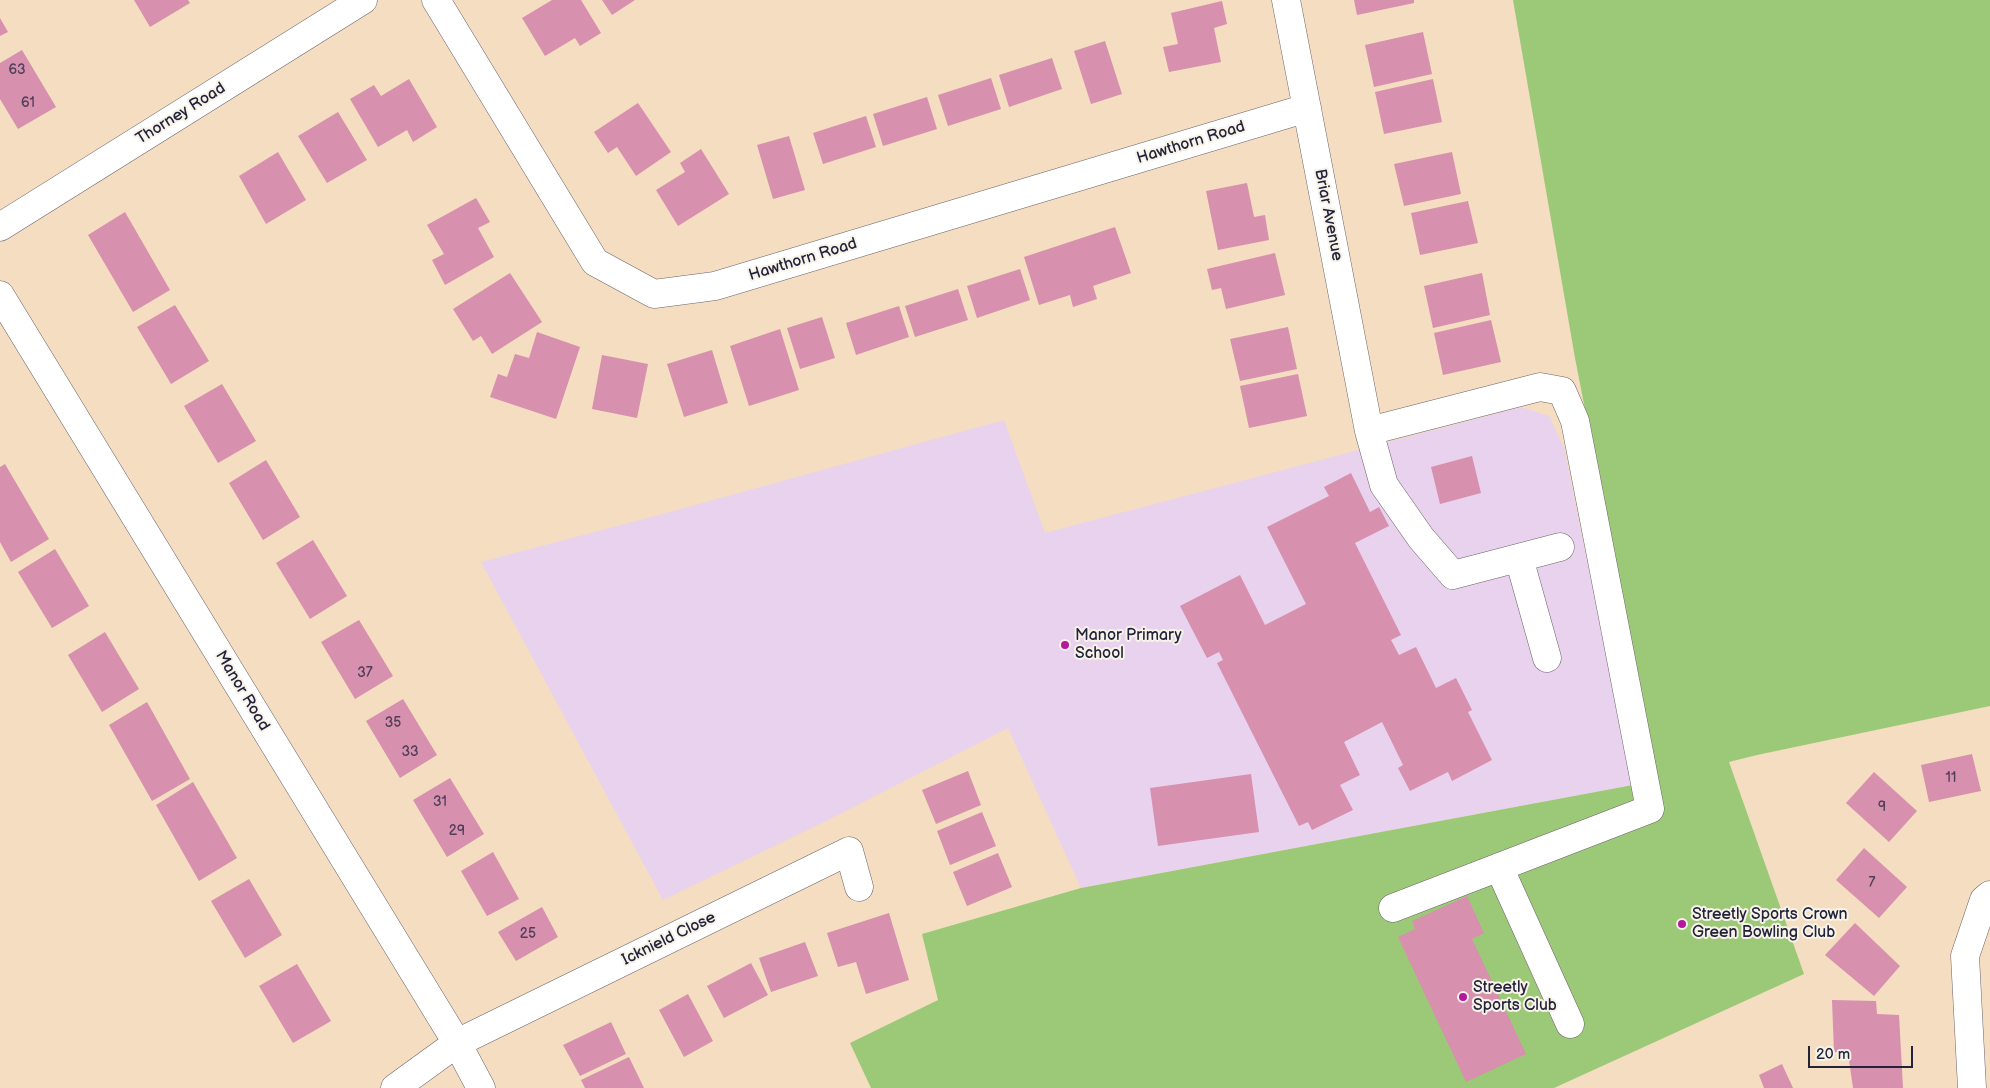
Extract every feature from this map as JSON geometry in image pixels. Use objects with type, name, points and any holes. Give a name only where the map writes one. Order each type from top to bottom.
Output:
[{"type":"street","name":"Thorney Road","points":[[0,228],[363,0]]},
{"type":"street","name":"Hawthorn Road","points":[[436,0],[594,262],[654,294],[715,286],[1307,108]]},
{"type":"street","name":"Briar Avenue","points":[[1286,0],[1369,431],[1384,484],[1421,538],[1452,574],[1519,558]]},
{"type":"street","name":"Manor Road","points":[[0,295],[457,1043],[481,1088]]},
{"type":"street","points":[[1369,431],[1540,387],[1562,391],[1575,421],[1650,809],[1393,908]]},
{"type":"street","points":[[1547,658],[1519,558],[1560,547]]},
{"type":"street","name":"Icknield Close","points":[[457,1043],[849,851],[859,887]]},
{"type":"street","points":[[1499,867],[1570,1024]]},
{"type":"street","points":[[1972,1088],[1965,956],[1984,900],[1990,895]]},
{"type":"street","points":[[395,1088],[457,1043]]},
{"type":"shaded area","name":"Manor Primary School","points":[[1521,407],[1549,416],[1564,448],[1633,785],[1081,888],[1008,728],[826,821],[663,900],[481,562],[1004,420],[1045,533]]},
{"type":"green space","points":[[1513,0],[1990,0],[1990,706],[1729,762],[1804,974],[1554,1088],[871,1088],[850,1043],[938,1000],[922,934],[1081,888],[1633,785],[1657,778],[1575,358]]},
{"type":"building","points":[[134,0],[188,0],[190,3],[150,27]]},
{"type":"building","points":[[552,0],[581,0],[601,33],[580,46],[575,38],[545,56],[522,18]]},
{"type":"building","points":[[602,0],[635,0],[612,15]]},
{"type":"building","points":[[1354,0],[1414,0],[1414,3],[1357,15]]},
{"type":"building","points":[[1222,1],[1227,24],[1214,28],[1221,62],[1169,72],[1163,47],[1178,44],[1171,13]]},
{"type":"building","points":[[0,18],[8,32],[0,36]]},
{"type":"building","points":[[1423,32],[1432,74],[1374,87],[1365,45]]},
{"type":"building","points":[[1105,41],[1122,94],[1091,104],[1074,51]]},
{"type":"building","points":[[22,50],[56,107],[18,129],[0,99],[0,63]]},
{"type":"building","points":[[1052,58],[1062,89],[1009,107],[999,75]]},
{"type":"building","points":[[991,78],[1001,109],[948,126],[938,95]]},
{"type":"building","points":[[409,79],[437,127],[413,142],[407,130],[378,147],[350,99],[374,85],[381,96]]},
{"type":"building","points":[[1433,79],[1442,122],[1384,134],[1375,92]]},
{"type":"building","points":[[927,97],[937,129],[883,146],[873,114]]},
{"type":"building","points":[[638,103],[671,152],[636,176],[617,147],[608,153],[594,132]]},
{"type":"building","points":[[338,112],[367,160],[327,183],[298,136]]},
{"type":"building","points":[[866,116],[876,147],[823,164],[813,133]]},
{"type":"building","points":[[789,136],[805,190],[773,199],[757,145]]},
{"type":"building","points":[[701,149],[729,194],[678,226],[656,190],[685,172],[680,163]]},
{"type":"building","points":[[278,152],[306,200],[266,224],[239,176]]},
{"type":"building","points":[[1452,152],[1461,194],[1404,206],[1394,164]]},
{"type":"building","points":[[1247,183],[1254,217],[1265,215],[1269,240],[1218,250],[1206,191]]},
{"type":"building","points":[[476,198],[490,222],[478,228],[494,257],[445,285],[432,260],[444,254],[427,225]]},
{"type":"building","points":[[1468,201],[1478,243],[1420,255],[1411,213]]},
{"type":"building","points":[[125,212],[170,290],[133,312],[88,235]]},
{"type":"building","points":[[1115,227],[1131,273],[1093,286],[1097,299],[1073,307],[1070,295],[1039,305],[1024,257]]},
{"type":"building","points":[[1275,253],[1285,295],[1226,309],[1221,288],[1212,290],[1207,269]]},
{"type":"building","points":[[1020,269],[1030,300],[977,318],[967,286]]},
{"type":"building","points":[[510,273],[542,322],[492,354],[481,336],[473,341],[453,309]]},
{"type":"building","points":[[1482,273],[1490,315],[1433,328],[1424,286]]},
{"type":"building","points":[[958,289],[968,320],[915,337],[905,306]]},
{"type":"building","points":[[175,305],[209,361],[171,384],[137,327]]},
{"type":"building","points":[[899,306],[909,337],[856,355],[846,323]]},
{"type":"building","points":[[822,317],[835,358],[800,369],[787,328]]},
{"type":"building","points":[[1491,320],[1501,362],[1443,375],[1434,333]]},
{"type":"building","points":[[1288,327],[1297,369],[1240,381],[1230,339]]},
{"type":"building","points":[[780,329],[799,390],[749,406],[730,346]]},
{"type":"building","points":[[537,332],[580,347],[556,419],[490,397],[498,374],[507,377],[515,354],[529,358]]},
{"type":"building","points":[[712,350],[728,403],[684,417],[667,364]]},
{"type":"building","points":[[602,355],[648,364],[637,418],[592,409]]},
{"type":"building","points":[[1298,374],[1307,416],[1249,428],[1240,386]]},
{"type":"building","points":[[222,384],[256,441],[218,463],[184,406]]},
{"type":"building","points":[[1472,456],[1481,493],[1440,504],[1431,467]]},
{"type":"building","points":[[266,460],[300,517],[263,540],[229,483]]},
{"type":"building","points":[[5,464],[49,539],[11,562],[0,542],[0,467]]},
{"type":"building","points":[[1351,473],[1370,512],[1379,507],[1389,526],[1355,543],[1401,635],[1391,640],[1399,655],[1416,647],[1436,688],[1456,678],[1472,710],[1468,712],[1492,760],[1452,781],[1448,772],[1410,791],[1398,768],[1403,765],[1382,722],[1344,742],[1360,775],[1340,785],[1353,810],[1312,830],[1308,822],[1299,826],[1217,663],[1223,660],[1219,652],[1207,658],[1180,606],[1240,575],[1265,625],[1306,604],[1267,527],[1329,496],[1324,487]]},
{"type":"building","points":[[313,540],[347,596],[310,619],[276,563]]},
{"type":"building","points":[[55,549],[89,606],[52,628],[18,572]]},
{"type":"building","points":[[359,620],[393,676],[355,699],[321,642]]},
{"type":"building","points":[[105,632],[139,689],[102,712],[68,655]]},
{"type":"building","points":[[403,699],[437,755],[400,778],[366,721]]},
{"type":"building","points":[[147,702],[190,779],[152,801],[109,725]]},
{"type":"building","points":[[1972,754],[1981,791],[1929,802],[1921,765]]},
{"type":"building","points":[[968,771],[981,805],[936,824],[922,790]]},
{"type":"building","points":[[1874,772],[1917,811],[1889,842],[1846,803]]},
{"type":"building","points":[[1251,774],[1259,832],[1158,846],[1150,788]]},
{"type":"building","points":[[450,778],[484,834],[447,857],[413,800]]},
{"type":"building","points":[[193,782],[237,858],[199,881],[156,805]]},
{"type":"building","points":[[982,812],[996,846],[950,865],[937,831]]},
{"type":"building","points":[[1864,848],[1907,887],[1879,918],[1836,880]]},
{"type":"building","points":[[493,852],[519,899],[487,916],[461,871]]},
{"type":"building","points":[[998,853],[1012,887],[967,906],[953,872]]},
{"type":"building","points":[[249,879],[282,935],[245,958],[211,901]]},
{"type":"building","name":"Streetly Sports Club","points":[[1467,896],[1484,933],[1472,939],[1526,1054],[1466,1082],[1398,937],[1415,929],[1412,921]]},
{"type":"building","points":[[542,907],[558,937],[516,961],[498,932]]},
{"type":"building","points":[[889,913],[909,980],[866,994],[856,962],[838,967],[827,933]]},
{"type":"building","points":[[1855,923],[1900,966],[1874,996],[1825,955]]},
{"type":"building","points":[[805,942],[818,976],[771,992],[759,958]]},
{"type":"building","points":[[751,963],[768,995],[724,1018],[707,986]]},
{"type":"building","points":[[297,964],[331,1021],[293,1043],[259,986]]},
{"type":"building","points":[[688,994],[713,1041],[684,1057],[659,1010]]},
{"type":"building","points":[[1832,1000],[1876,1001],[1877,1014],[1899,1015],[1903,1088],[1853,1088],[1848,1053],[1834,1052]]},
{"type":"building","points":[[611,1022],[626,1054],[580,1076],[563,1045]]},
{"type":"building","points":[[629,1057],[644,1088],[585,1088],[581,1080]]},
{"type":"building","points":[[1782,1064],[1793,1088],[1764,1088],[1759,1075]]},
{"type":"place","name":"Manor Primary School","points":[[1065,645]]},
{"type":"place","name":"Streetly Sports Crown Green Bowling Club","points":[[1682,924]]},
{"type":"place","name":"Streetly Sports Club","points":[[1463,997]]}]
